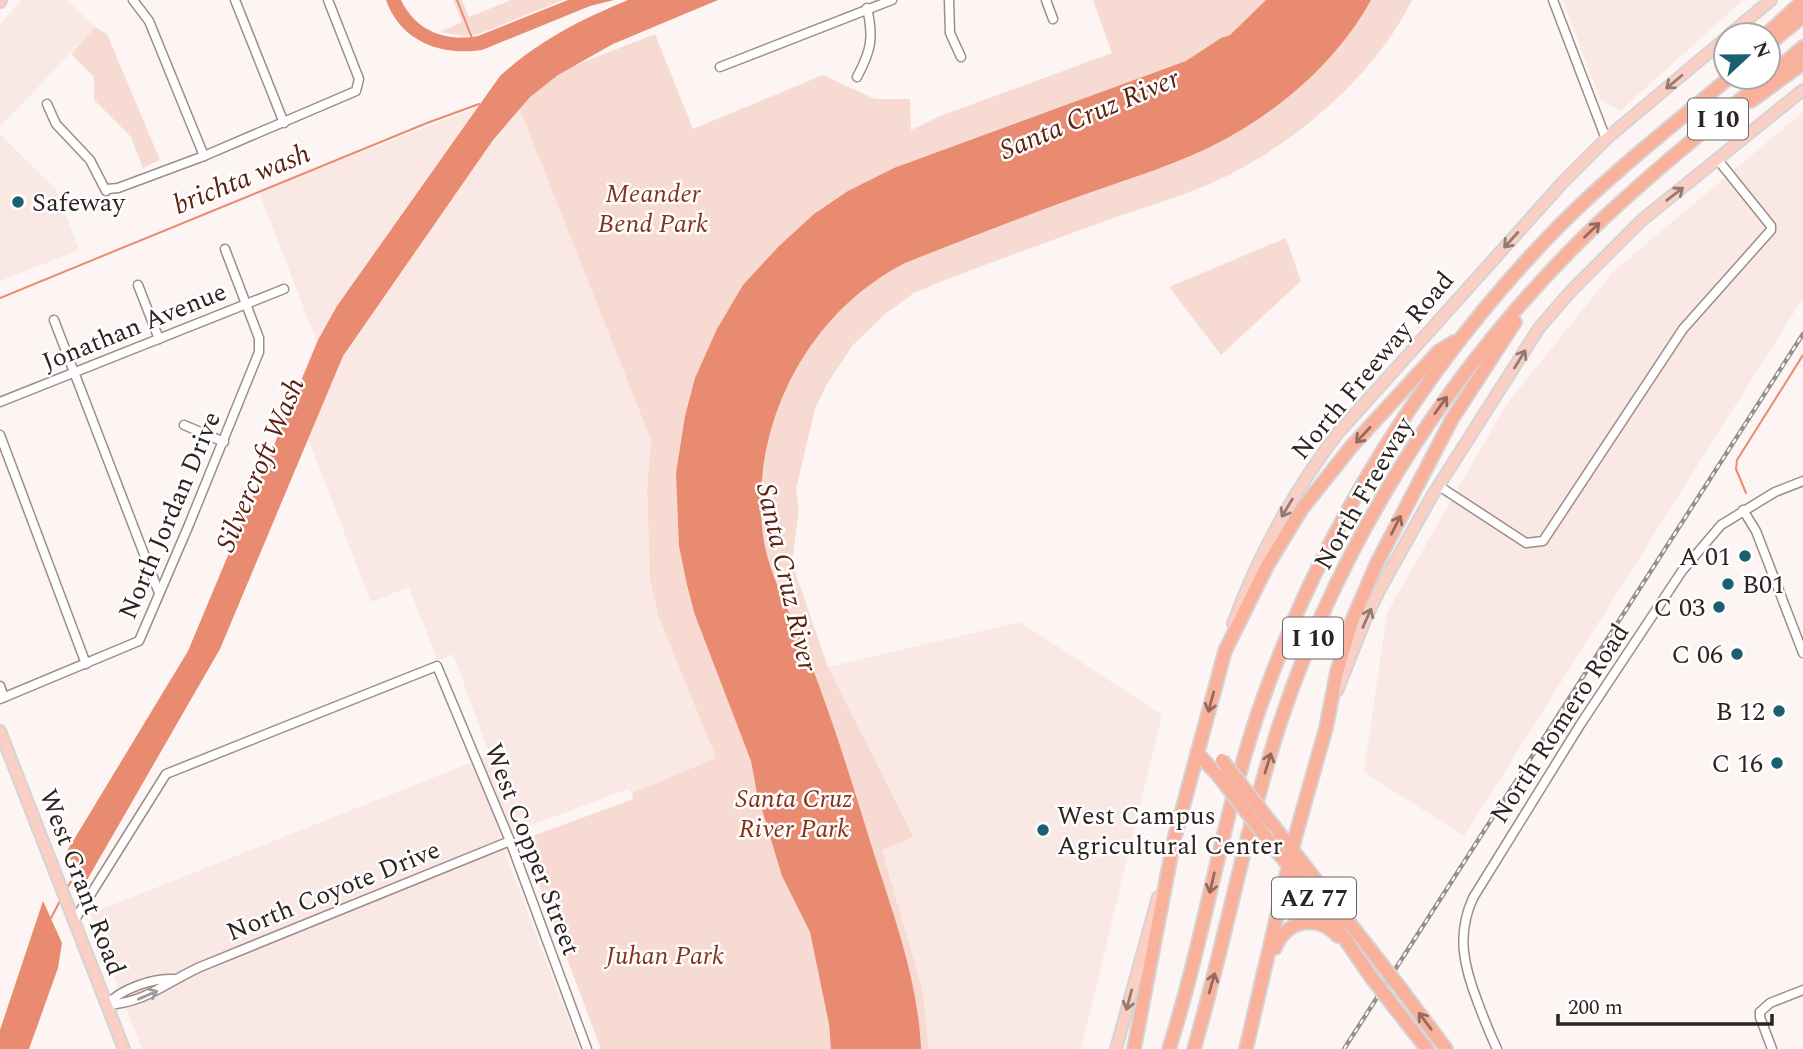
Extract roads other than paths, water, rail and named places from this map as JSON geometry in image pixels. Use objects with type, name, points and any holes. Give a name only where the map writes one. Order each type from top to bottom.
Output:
[{"type":"highway","points":[[1781,21],[1803,1]]},
{"type":"highway","points":[[1782,33],[1803,16]]},
{"type":"highway","name":"North Freeway","points":[[1782,65],[1803,47]]},
{"type":"highway","points":[[1669,161],[1803,63]]},
{"type":"highway","points":[[1653,142],[1712,86]]},
{"type":"highway","name":"North Freeway","points":[[1168,1049],[1194,960],[1228,814],[1245,755],[1290,629],[1341,522],[1388,442],[1464,336],[1562,223],[1713,91]]},
{"type":"highway","name":"North Freeway","points":[[1194,1049],[1216,970],[1252,813],[1266,767],[1300,669],[1339,579],[1384,495],[1435,414],[1488,343],[1544,279],[1598,224],[1752,91]]},
{"type":"highway","points":[[1247,1049],[1345,643],[1377,563],[1452,419],[1544,279]]},
{"type":"highway","points":[[1225,651],[1276,551],[1319,485],[1439,351],[1464,336]]},
{"type":"highway","name":"North Freeway Road","points":[[1174,840],[1225,651]]},
{"type":"highway","name":"AZ 77","points":[[1197,753],[1222,760],[1446,1049]]},
{"type":"highway","name":"AZ 77","points":[[1197,753],[1218,775],[1332,920],[1371,977],[1427,1049]]},
{"type":"highway","points":[[1134,1049],[1174,840]]},
{"type":"highway","points":[[1261,986],[1279,939],[1287,930],[1298,924],[1313,922],[1328,927],[1357,957]]},
{"type":"main road","name":"North Freeway Road","points":[[1746,21],[1771,0]]},
{"type":"main road","name":"North Freeway Road","points":[[1225,651],[1242,600],[1269,538],[1319,457],[1353,415],[1545,201],[1606,139],[1712,50]]},
{"type":"main road","points":[[1326,727],[1338,688],[1381,587],[1439,486],[1539,328],[1571,291],[1642,220],[1803,90]]},
{"type":"main road","name":"West Grant Road","points":[[0,731],[124,1049]]},
{"type":"main road","name":"North Freeway Road","points":[[1116,1049],[1174,840]]},
{"type":"street","points":[[133,0],[149,21],[204,156]]},
{"type":"street","points":[[235,0],[284,123]]},
{"type":"street","points":[[47,104],[56,124],[90,160],[106,191],[118,188],[284,123],[351,95],[360,88],[328,0]]},
{"type":"street","points":[[720,68],[892,0]]},
{"type":"street","points":[[949,0],[950,33],[961,57]]},
{"type":"street","points":[[1046,0],[1054,19]]},
{"type":"street","points":[[1553,0],[1606,139]]},
{"type":"street","points":[[857,78],[872,39],[867,8]]},
{"type":"street","points":[[1439,486],[1526,543],[1543,541],[1683,329],[1771,230],[1767,221],[1718,160]]},
{"type":"street","name":"North Jordan Drive","points":[[2,698],[139,641],[224,442],[259,352],[259,338],[225,249]]},
{"type":"street","points":[[138,285],[159,339]]},
{"type":"street","name":"Jonathan Avenue","points":[[0,402],[284,289]]},
{"type":"street","points":[[54,320],[159,593]]},
{"type":"street","points":[[184,425],[224,442]]},
{"type":"street","points":[[0,435],[86,663]]},
{"type":"street","name":"North Romero Road","points":[[1497,1049],[1467,974],[1462,944],[1464,923],[1473,898],[1580,725],[1682,570],[1721,525],[1775,492],[1803,481]]},
{"type":"street","points":[[1743,510],[1756,531],[1803,653]]},
{"type":"street","name":"West Copper Street","points":[[73,918],[166,774],[437,666],[509,841],[587,1049]]},
{"type":"street","points":[[0,686],[2,698]]},
{"type":"street","name":"North Coyote Drive","points":[[107,1005],[113,997],[160,978],[173,979],[509,841]]},
{"type":"street","points":[[1772,1049],[1756,1011],[1803,990]]},
{"type":"water","points":[[386,0],[401,0],[415,20],[433,32],[466,37],[478,36],[568,0],[614,0],[590,6],[482,50],[452,51],[424,43],[412,36],[393,14]]},
{"type":"water","points":[[628,0],[718,0],[613,44],[558,75],[530,97],[493,140],[343,356],[220,649],[83,887],[67,851],[188,651],[318,340],[337,306],[500,76],[560,32]]},
{"type":"water","name":"Santa Cruz River","points":[[1266,0],[1371,0],[1340,46],[1321,67],[1279,104],[1232,135],[1174,163],[1028,215],[905,263],[870,285],[839,311],[813,342],[792,377],[776,414],[766,454],[761,495],[766,551],[827,707],[897,926],[915,999],[921,1049],[831,1049],[829,1024],[810,932],[782,876],[757,793],[751,761],[695,615],[679,546],[676,473],[685,416],[695,378],[717,329],[743,285],[778,247],[814,214],[848,191],[894,168],[1186,61],[1230,35]]},
{"type":"water","points":[[43,901],[62,943],[58,968],[29,1049],[0,1049],[0,1030]]},
{"type":"waterway","points":[[457,0],[472,38]]},
{"type":"waterway","name":"brichta wash","points":[[0,298],[479,104]]},
{"type":"waterway","points":[[1746,493],[1736,469],[1737,460],[1803,355]]},
{"type":"waterway","name":"Silvercroft Wash","points":[[66,890],[77,871]]},
{"type":"waterway","name":"Silvercroft Wash","points":[[51,918],[60,901]]},
{"type":"railway","points":[[1344,1049],[1803,334]]},
{"type":"place","name":"Safeway","points":[[18,202]]},
{"type":"place","name":"A 01","points":[[1745,556]]},
{"type":"place","name":"B01","points":[[1728,584]]},
{"type":"place","name":"C 03","points":[[1719,607]]},
{"type":"place","name":"C 06","points":[[1737,654]]},
{"type":"place","name":"B 12","points":[[1779,711]]},
{"type":"place","name":"C 16","points":[[1777,763]]},
{"type":"place","name":"West Campus Agricultural Center","points":[[1043,830]]},
{"type":"park label","name":"Meander Bend Park","points":[[653,208]]},
{"type":"park label","name":"Santa Cruz River Park","points":[[794,813]]},
{"type":"park label","name":"Juhan Park","points":[[665,955]]}]
